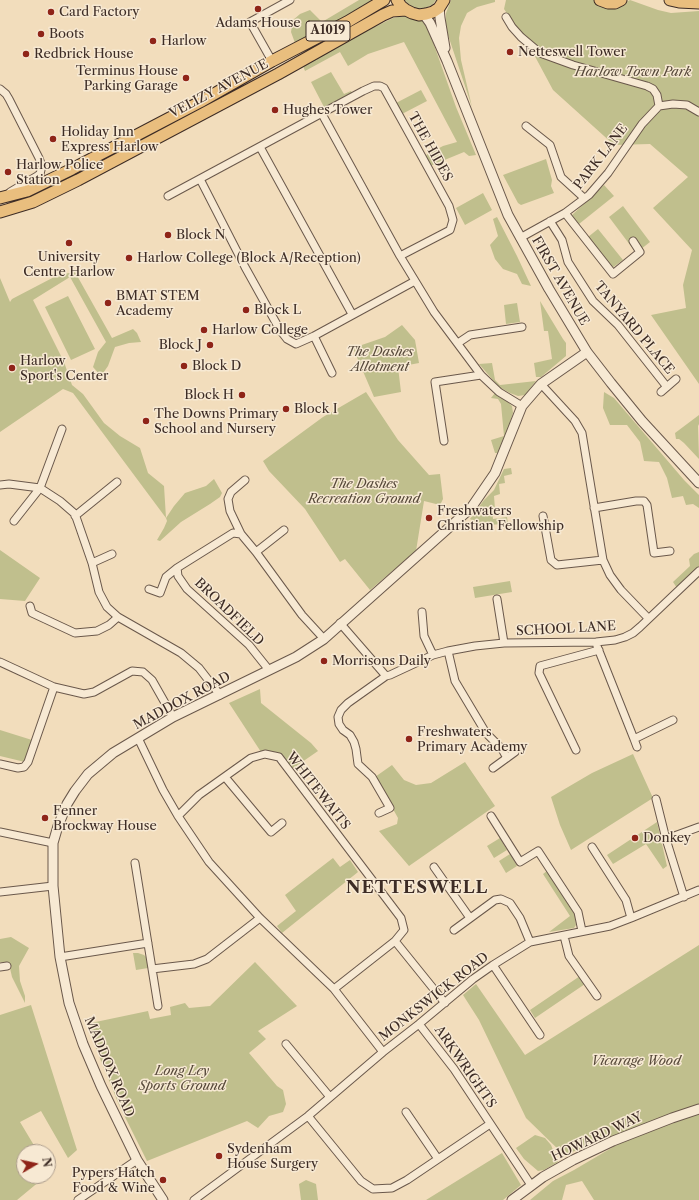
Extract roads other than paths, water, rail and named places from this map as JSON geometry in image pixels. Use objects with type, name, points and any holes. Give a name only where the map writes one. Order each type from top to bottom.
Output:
[{"type":"main road","name":"VELIZY AVENUE","points":[[0,198],[27,191],[72,169],[200,102],[272,61],[347,22],[384,0]]},
{"type":"main road","points":[[397,0],[406,10],[419,15],[426,14],[442,4]]},
{"type":"main road","points":[[600,0],[608,3],[621,0]]},
{"type":"main road","points":[[670,0],[699,3]]},
{"type":"main road","name":"VELIZY AVENUE","points":[[0,212],[33,202],[78,180],[278,74],[392,10],[406,10]]},
{"type":"street","points":[[272,61],[250,22],[290,0]]},
{"type":"street","name":"FIRST AVENUE","points":[[442,4],[440,18],[448,62]]},
{"type":"street","name":"FIRST AVENUE","points":[[419,15],[425,16],[430,23],[448,62],[508,215],[548,289],[587,352],[642,421],[699,483]]},
{"type":"street","points":[[506,17],[521,37],[540,53],[573,66],[647,86],[653,89],[658,96],[659,106],[673,104],[687,105],[699,112]]},
{"type":"street","name":"THE HIDES","points":[[168,196],[363,91],[374,86],[380,86],[384,88],[449,206],[453,220],[450,230],[400,256]]},
{"type":"street","points":[[0,89],[6,94],[42,166],[37,176],[26,184],[0,198]]},
{"type":"street","name":"PARK LANE","points":[[520,238],[565,213],[584,198],[607,173],[642,124],[659,106]]},
{"type":"street","points":[[322,114],[400,256],[434,312],[481,375],[499,392],[522,406]]},
{"type":"street","points":[[526,126],[550,145],[561,177],[584,198]]},
{"type":"street","points":[[260,147],[352,314]]},
{"type":"street","points":[[200,179],[245,267],[280,330],[287,339],[296,344],[314,336],[415,281]]},
{"type":"street","points":[[565,213],[613,274],[640,252],[633,241]]},
{"type":"street","name":"TANYARD PLACE","points":[[550,221],[562,240],[568,262],[593,301],[618,325],[667,387]]},
{"type":"street","points":[[458,343],[470,335],[522,327]]},
{"type":"street","points":[[314,336],[332,373]]},
{"type":"street","name":"MADDOX ROAD","points":[[163,1200],[137,1160],[101,1086],[83,1044],[69,1003],[60,957],[53,886],[53,843],[67,804],[88,774],[113,753],[173,717],[296,657],[324,639],[340,623],[471,508],[495,473],[522,406],[541,384],[587,352]]},
{"type":"street","points":[[444,441],[435,382],[481,375]]},
{"type":"street","name":"TANYARD PLACE","points":[[661,392],[676,379]]},
{"type":"street","points":[[541,384],[575,421],[582,433],[603,560],[610,575],[621,590],[648,618]]},
{"type":"street","points":[[14,521],[40,488],[62,429]]},
{"type":"street","points":[[245,480],[231,492],[228,499],[230,512],[241,534],[302,615],[324,639]]},
{"type":"street","points":[[75,516],[117,482]]},
{"type":"street","points":[[0,485],[9,484],[40,488],[60,501],[75,516],[92,563],[99,592],[107,607],[118,617],[181,652],[200,668],[220,695]]},
{"type":"street","points":[[594,508],[644,501],[647,505],[654,553],[670,550]]},
{"type":"street","points":[[543,516],[551,560],[557,565],[603,560]]},
{"type":"street","points":[[256,552],[284,530]]},
{"type":"street","points":[[149,589],[160,593],[166,577],[177,568],[233,533],[241,534]]},
{"type":"street","points":[[92,563],[112,554]]},
{"type":"street","name":"BROADFIELD","points":[[177,568],[178,576],[187,589],[249,645],[269,670]]},
{"type":"street","name":"SCHOOL LANE","points":[[379,813],[390,808],[372,777],[358,764],[354,742],[350,735],[343,730],[339,724],[338,717],[341,710],[348,703],[386,676],[433,654],[475,646],[504,643],[596,642],[616,640],[625,637],[633,633],[699,571]]},
{"type":"street","name":"SCHOOL LANE","points":[[497,599],[504,643]]},
{"type":"street","points":[[30,606],[32,613],[75,634],[109,626],[118,617]]},
{"type":"street","points":[[422,612],[424,636],[433,654]]},
{"type":"street","points":[[340,623],[386,676]]},
{"type":"street","points":[[596,642],[637,747]]},
{"type":"street","points":[[576,750],[540,673],[540,666],[599,650]]},
{"type":"street","points":[[448,651],[455,681],[486,733],[502,749],[507,758]]},
{"type":"street","points":[[0,662],[54,687],[77,693],[89,694],[132,671],[143,672],[152,680],[173,717]]},
{"type":"street","points":[[0,764],[18,768],[24,767],[28,762],[54,687]]},
{"type":"street","points":[[634,739],[673,720]]},
{"type":"street","points":[[138,738],[158,780],[178,816],[209,862],[260,918],[334,989],[383,1052]]},
{"type":"street","points":[[493,768],[515,752]]},
{"type":"street","name":"WHITEWAITS","points":[[178,816],[199,795],[251,758],[265,754],[279,757],[401,918],[404,930],[395,941]]},
{"type":"street","points":[[225,777],[271,832],[282,823]]},
{"type":"street","points":[[656,799],[666,839],[684,897]]},
{"type":"street","points":[[491,816],[520,862],[538,851],[578,912],[582,931]]},
{"type":"street","points":[[666,839],[699,827]]},
{"type":"street","points":[[0,832],[53,843]]},
{"type":"street","points":[[592,847],[626,900],[631,918]]},
{"type":"street","points":[[135,863],[158,1006]]},
{"type":"street","points":[[434,867],[470,918]]},
{"type":"street","points":[[0,892],[53,886]]},
{"type":"street","name":"MONKSWICK ROAD","points":[[194,1200],[308,1116],[383,1052],[420,1024],[493,964],[530,942],[611,925],[699,890]]},
{"type":"street","points":[[454,930],[495,900],[501,899],[510,903],[520,918],[530,942]]},
{"type":"street","points":[[152,969],[194,964],[207,958],[260,918]]},
{"type":"street","points":[[564,936],[569,956],[597,996]]},
{"type":"street","points":[[334,989],[395,941],[445,1003]]},
{"type":"street","points":[[60,957],[148,943]]},
{"type":"street","points":[[493,964],[540,1035]]},
{"type":"street","name":"ARKWRIGHTS","points":[[420,1024],[454,1069],[531,1185]]},
{"type":"street","points":[[286,1044],[330,1097]]},
{"type":"street","name":"HOWARD WAY","points":[[512,1200],[531,1185],[573,1160],[672,1118],[699,1109]]},
{"type":"street","points":[[406,1112],[438,1159]]},
{"type":"street","name":"ARKWRIGHTS","points":[[308,1116],[361,1181],[373,1189],[392,1188],[407,1180],[490,1124]]},
{"type":"street","points":[[78,1200],[137,1160]]},
{"type":"place","name":"Adams House","points":[[258,9]]},
{"type":"place","name":"Card Factory","points":[[51,12]]},
{"type":"place","name":"Boots","points":[[41,34]]},
{"type":"place","name":"Harlow","points":[[153,41]]},
{"type":"place","name":"Netteswell Tower","points":[[510,52]]},
{"type":"place","name":"Redbrick House","points":[[26,54]]},
{"type":"place","name":"Terminus House Parking Garage","points":[[186,78]]},
{"type":"place","name":"Hughes Tower","points":[[275,110]]},
{"type":"place","name":"Holiday Inn Express Harlow","points":[[53,139]]},
{"type":"place","name":"Harlow Police Station","points":[[8,172]]},
{"type":"place","name":"Block N","points":[[168,235]]},
{"type":"place","name":"University Centre Harlow","points":[[69,243]]},
{"type":"place","name":"Harlow College (Block A/Reception)","points":[[129,258]]},
{"type":"place","name":"BMAT STEM Academy","points":[[108,303]]},
{"type":"place","name":"Block L","points":[[246,310]]},
{"type":"place","name":"Harlow College","points":[[204,330]]},
{"type":"place","name":"Block J","points":[[210,345]]},
{"type":"place","name":"Block D","points":[[184,366]]},
{"type":"place","name":"Harlow Sport's Center","points":[[12,368]]},
{"type":"place","name":"Block H","points":[[242,395]]},
{"type":"place","name":"Block I","points":[[286,409]]},
{"type":"place","name":"The Downs Primary School and Nursery","points":[[146,421]]},
{"type":"place","name":"Freshwaters Christian Fellowship","points":[[429,518]]},
{"type":"place","name":"Morrisons Daily","points":[[324,661]]},
{"type":"place","name":"Freshwaters Primary Academy","points":[[409,739]]},
{"type":"place","name":"Fenner Brockway House","points":[[45,818]]},
{"type":"place","name":"Donkey","points":[[635,838]]},
{"type":"place","name":"Sydenham House Surgery","points":[[219,1156]]},
{"type":"place","name":"Pypers Hatch Food & Wine","points":[[163,1180]]},
{"type":"district","name":"NETTESWELL","points":[[417,888]]},
{"type":"park label","name":"Harlow Town Park","points":[[633,72]]},
{"type":"park label","name":"The Dashes Allotment","points":[[380,360]]},
{"type":"park label","name":"The Dashes Recreation Ground","points":[[364,492]]},
{"type":"park label","name":"Vicarage Wood","points":[[636,1061]]},
{"type":"park label","name":"Long Ley Sports Ground","points":[[182,1078]]}]
